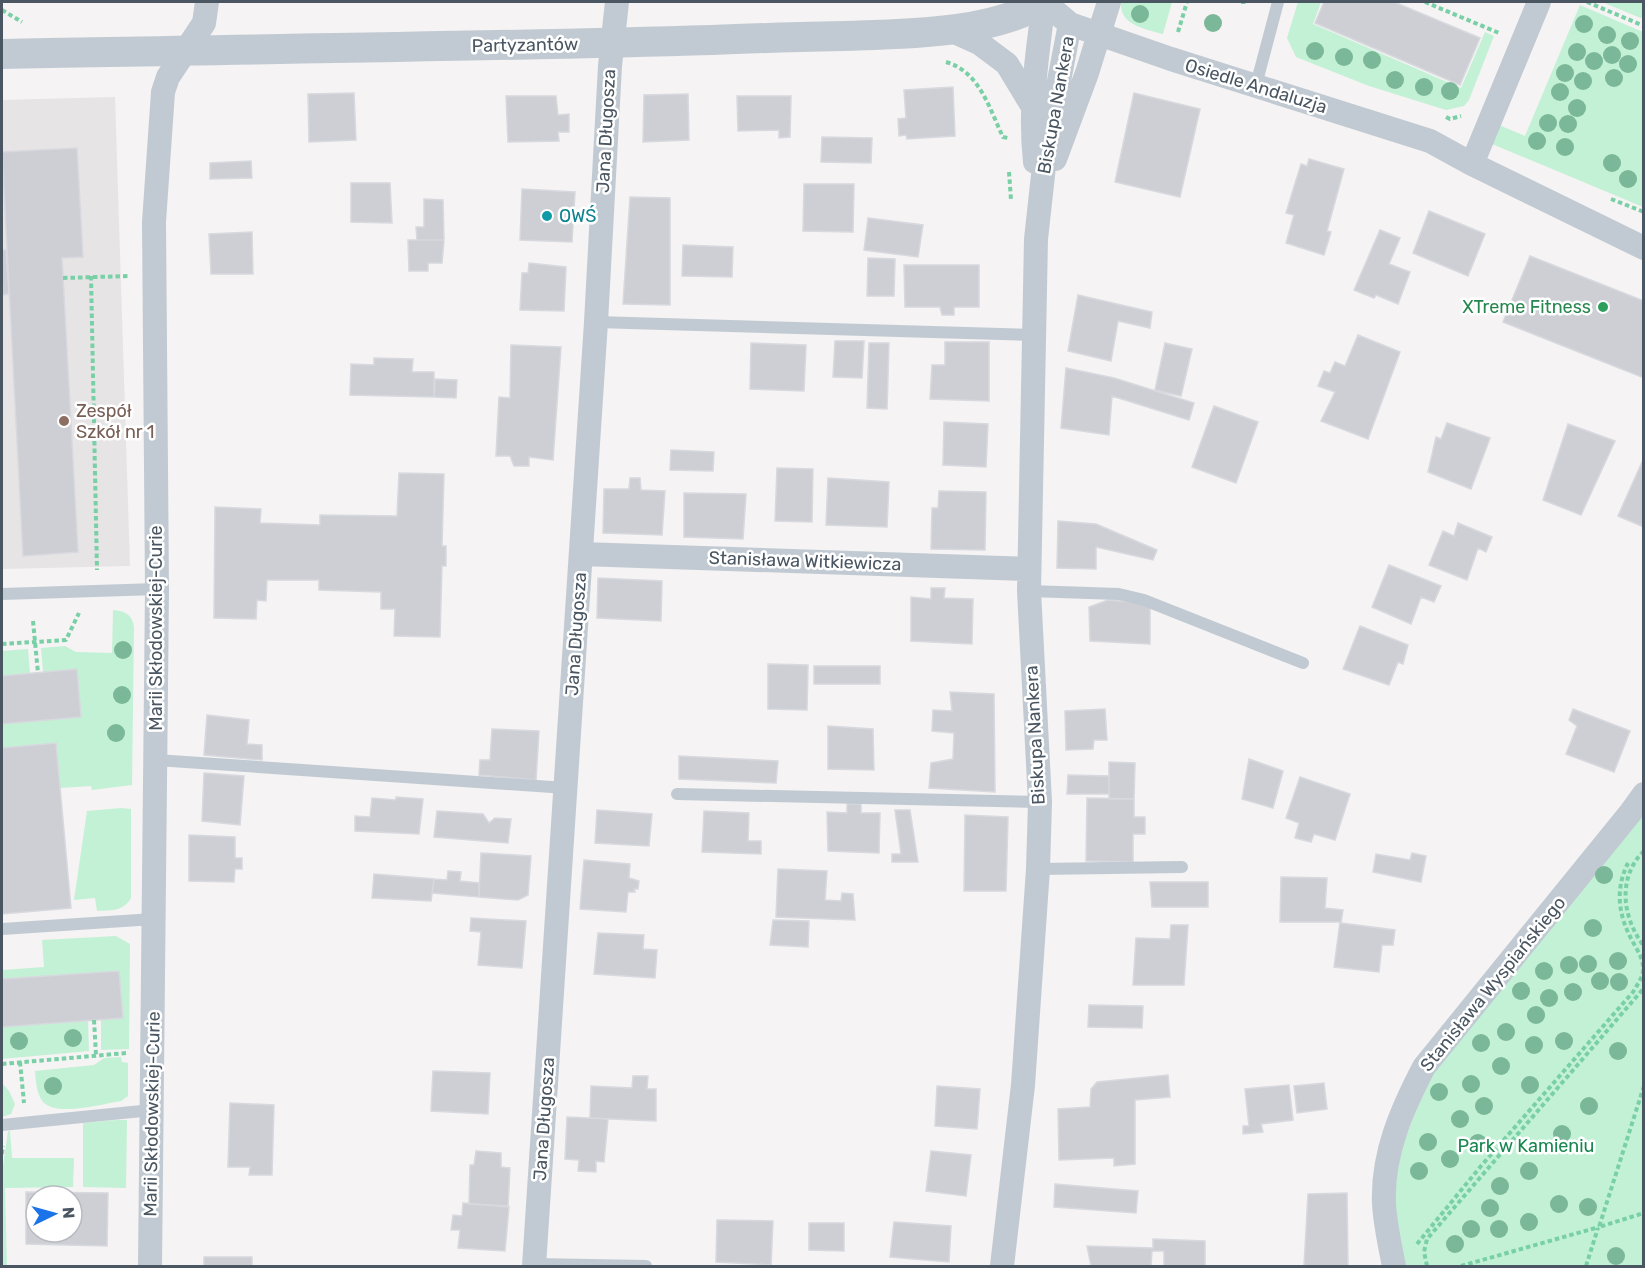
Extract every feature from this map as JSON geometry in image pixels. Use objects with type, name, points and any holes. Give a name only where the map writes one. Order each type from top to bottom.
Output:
[{"type":"street","name":"Marii Skłodowskiej-Curie","points":[[150,1266],[157,589],[154,222],[163,92],[168,77],[204,23],[207,2]]},
{"type":"street","name":"Jana Długosza","points":[[534,1265],[616,2]]},
{"type":"street","name":"Partyzantów","points":[[2,54],[612,43],[885,34],[948,29],[1000,21],[1044,2]]},
{"type":"street","name":"Biskupa Nankera","points":[[1041,194],[1033,145],[1033,107],[1044,2]]},
{"type":"street","name":"Osiedle Andaluzja","points":[[1044,2],[1070,24],[1430,141],[1644,248]]},
{"type":"street","name":"Biskupa Nankera","points":[[1041,194],[1059,152],[1109,2]]},
{"type":"street","points":[[1472,164],[1539,2]]},
{"type":"street","name":"Biskupa Nankera","points":[[1002,1266],[1023,1085],[1038,869],[1040,802],[1029,580],[1036,239],[1046,148],[1070,24]]},
{"type":"street","name":"Biskupa Nankera","points":[[948,29],[980,43],[1007,64],[1033,107]]},
{"type":"street","name":"Stanisława Witkiewicza","points":[[581,554],[1029,580]]},
{"type":"street","name":"Stanisława Wyspiańskiego","points":[[1394,1266],[1384,1203],[1385,1174],[1391,1146],[1405,1104],[1424,1067],[1644,794]]},
{"type":"lane","points":[[1256,85],[1278,2]]},
{"type":"lane","points":[[596,321],[1034,335]]},
{"type":"lane","points":[[1029,580],[1144,600],[1303,663]]},
{"type":"lane","points":[[2,594],[157,589]]},
{"type":"lane","points":[[156,760],[566,788]]},
{"type":"lane","points":[[677,794],[1040,802]]},
{"type":"lane","points":[[1038,869],[1182,867]]},
{"type":"lane","points":[[2,930],[154,919]]},
{"type":"lane","points":[[2,1125],[152,1110]]},
{"type":"lane","points":[[534,1265],[646,1266]]},
{"type":"path","points":[[1176,39],[1187,2]]},
{"type":"path","points":[[1241,2],[1248,2]]},
{"type":"path","points":[[1425,2],[1502,34]]},
{"type":"path","points":[[1587,2],[1644,26]]},
{"type":"path","points":[[2,10],[31,27]]},
{"type":"path","points":[[2,644],[66,640],[97,578],[91,276]]},
{"type":"path","points":[[63,278],[127,276]]},
{"type":"path","points":[[33,621],[38,673]]},
{"type":"path","points":[[1644,851],[1638,856],[1628,876],[1624,900],[1629,924],[1644,946]]},
{"type":"path","points":[[1417,1253],[1417,1244],[1424,1234],[1633,992],[1642,978],[1642,961],[1624,924],[1619,905],[1620,882],[1630,858]]},
{"type":"path","points":[[1427,1266],[1424,1252],[1427,1239],[1644,988]]},
{"type":"path","points":[[94,1020],[96,1055]]},
{"type":"path","points":[[2,1064],[122,1053]]},
{"type":"path","points":[[20,1062],[26,1122]]},
{"type":"path","points":[[1586,1266],[1644,1086]]},
{"type":"path","points":[[1461,1266],[1644,1213]]},
{"type":"shaded area","name":"Zespół Szkół nr 1","points":[[115,97],[130,566],[2,569],[2,100]]},
{"type":"green space","points":[[1121,2],[1172,2],[1163,34],[1134,25],[1124,16]]},
{"type":"green space","points":[[1298,2],[1321,2],[1313,24],[1461,88],[1485,32],[1494,36],[1469,100],[1464,106],[1446,110],[1369,86],[1296,57],[1287,38]]},
{"type":"green space","points":[[1602,2],[1643,2],[1643,19]]},
{"type":"green space","points":[[1580,5],[1643,32],[1643,207],[1492,144],[1499,125],[1525,136]]},
{"type":"green space","points":[[113,610],[127,614],[132,619],[134,627],[132,785],[92,790],[91,786],[60,788],[56,743],[2,748],[2,724],[81,717],[43,672],[41,648],[65,646],[76,652],[112,653]]},
{"type":"green space","points":[[28,649],[30,674],[2,676],[2,651]]},
{"type":"green space","points":[[131,809],[131,898],[120,908],[97,911],[95,898],[74,900],[87,811]]},
{"type":"green space","name":"Park w Kamieniu","points":[[1643,810],[1643,1266],[1403,1266],[1395,1217],[1396,1162],[1428,1079]]},
{"type":"green space","points":[[116,936],[130,944],[129,1049],[101,1050],[101,1020],[122,1017],[119,971],[2,979],[2,970],[44,967],[42,940]]},
{"type":"green space","points":[[88,1021],[89,1051],[2,1059],[2,1027]]},
{"type":"green space","points":[[121,1057],[122,1062],[128,1063],[128,1096],[121,1101],[92,1107],[58,1109],[43,1102],[39,1095],[35,1071],[94,1065],[104,1058]]},
{"type":"green space","points":[[2,1083],[15,1104],[11,1114],[2,1117]]},
{"type":"green space","points":[[127,1120],[126,1188],[84,1187],[83,1123]]},
{"type":"green space","points":[[8,1131],[10,1131],[12,1158],[74,1158],[73,1184],[24,1184],[24,1188],[5,1188],[7,1266],[2,1266],[2,1173]]},
{"type":"building","points":[[1324,2],[1394,2],[1480,38],[1460,85],[1315,23]]},
{"type":"building","points":[[953,87],[955,136],[907,139],[906,135],[899,136],[898,119],[906,118],[904,90]]},
{"type":"building","points":[[354,93],[356,140],[309,142],[308,94]]},
{"type":"building","points":[[1134,93],[1200,109],[1180,197],[1115,182]]},
{"type":"building","points":[[688,94],[689,140],[643,142],[644,95]]},
{"type":"building","points":[[506,96],[556,96],[558,115],[569,114],[569,132],[558,132],[559,141],[508,142]]},
{"type":"building","points":[[737,96],[791,96],[790,137],[779,138],[779,130],[738,131]]},
{"type":"building","points":[[822,137],[872,138],[871,163],[821,162]]},
{"type":"building","points":[[77,148],[83,257],[62,258],[78,552],[23,556],[2,152]]},
{"type":"building","points":[[1309,159],[1344,169],[1327,231],[1331,232],[1324,255],[1286,243],[1294,215],[1286,213],[1301,164],[1307,166]]},
{"type":"building","points":[[251,161],[252,178],[210,179],[210,163]]},
{"type":"building","points":[[351,183],[390,183],[392,223],[351,222]]},
{"type":"building","points":[[804,184],[854,184],[853,232],[803,231]]},
{"type":"building","name":"OWŚ","points":[[522,189],[575,192],[572,242],[520,240]]},
{"type":"building","points":[[630,197],[670,198],[670,305],[623,304]]},
{"type":"building","points":[[424,199],[443,200],[444,240],[417,240],[416,227],[424,227]]},
{"type":"building","points":[[1429,211],[1485,234],[1468,276],[1413,253]]},
{"type":"building","points":[[868,218],[923,225],[918,257],[864,250]]},
{"type":"building","points":[[1380,230],[1400,238],[1389,264],[1410,272],[1398,304],[1376,295],[1374,298],[1354,290]]},
{"type":"building","points":[[252,232],[253,274],[211,274],[209,234]]},
{"type":"building","points":[[408,240],[444,240],[442,263],[428,263],[428,271],[409,271]]},
{"type":"building","points":[[683,245],[733,247],[732,277],[682,276]]},
{"type":"building","points":[[2,250],[6,250],[9,294],[2,295]]},
{"type":"building","points":[[1530,256],[1644,301],[1644,378],[1503,322]]},
{"type":"building","points":[[868,258],[895,259],[894,296],[867,296]]},
{"type":"building","points":[[529,263],[566,267],[564,311],[520,310],[522,273],[528,273]]},
{"type":"building","points":[[904,265],[979,265],[979,307],[954,307],[954,315],[942,315],[940,307],[905,307]]},
{"type":"building","points":[[1078,295],[1152,312],[1150,328],[1118,321],[1111,361],[1068,351]]},
{"type":"building","points":[[1358,335],[1400,352],[1368,439],[1321,421],[1335,392],[1318,386],[1324,371],[1330,373],[1335,362],[1345,366]]},
{"type":"building","points":[[835,341],[864,341],[862,378],[833,377]]},
{"type":"building","points":[[945,342],[989,342],[989,401],[930,399],[932,365],[945,365]]},
{"type":"building","points":[[751,343],[806,345],[804,391],[750,389]]},
{"type":"building","points":[[869,343],[889,343],[887,409],[867,408]]},
{"type":"building","points":[[1165,343],[1192,349],[1181,396],[1155,390]]},
{"type":"building","points":[[511,345],[561,347],[553,460],[529,457],[529,466],[514,466],[510,456],[496,456],[499,397],[510,398]]},
{"type":"building","points":[[374,358],[413,359],[412,372],[434,372],[434,397],[350,395],[351,364],[374,365]]},
{"type":"building","points":[[1066,368],[1114,378],[1194,403],[1189,420],[1112,396],[1109,435],[1061,428]]},
{"type":"building","points":[[435,379],[457,380],[456,398],[434,397]]},
{"type":"building","points":[[1214,406],[1258,422],[1236,483],[1192,467]]},
{"type":"building","points":[[944,422],[988,424],[986,467],[943,465]]},
{"type":"building","points":[[1447,423],[1490,438],[1471,489],[1428,472],[1436,437],[1441,439]]},
{"type":"building","points":[[1568,424],[1615,441],[1581,515],[1543,500]]},
{"type":"building","points":[[671,450],[714,452],[713,471],[670,470]]},
{"type":"building","points":[[1642,462],[1644,463],[1644,527],[1618,516]]},
{"type":"building","points":[[777,468],[813,469],[812,522],[775,521]]},
{"type":"building","points":[[399,473],[444,474],[442,546],[446,546],[446,566],[442,566],[440,637],[394,636],[395,609],[381,609],[381,592],[319,590],[319,580],[267,580],[266,601],[257,600],[256,619],[214,618],[215,507],[261,509],[260,523],[320,525],[320,515],[397,516]]},
{"type":"building","points":[[630,478],[640,478],[641,490],[665,491],[662,535],[603,533],[604,489],[629,489]]},
{"type":"building","points":[[828,478],[889,482],[887,527],[826,525]]},
{"type":"building","points":[[939,491],[986,492],[985,550],[931,549],[932,508],[938,508]]},
{"type":"building","points":[[684,493],[746,494],[743,539],[684,537]]},
{"type":"building","points":[[1058,521],[1096,524],[1157,550],[1153,560],[1096,547],[1096,569],[1057,568]]},
{"type":"building","points":[[1458,523],[1492,537],[1486,552],[1478,548],[1467,580],[1429,565],[1443,531],[1454,536]]},
{"type":"building","points":[[1389,565],[1441,586],[1434,602],[1421,597],[1411,624],[1372,607]]},
{"type":"building","points":[[598,578],[662,581],[661,621],[597,618]]},
{"type":"building","points":[[931,588],[945,588],[944,598],[973,599],[972,644],[911,641],[911,597],[931,599]]},
{"type":"building","points":[[1108,600],[1144,603],[1150,608],[1150,644],[1090,641],[1089,607]]},
{"type":"building","points":[[1360,626],[1408,645],[1403,664],[1398,662],[1389,685],[1343,669]]},
{"type":"building","points":[[768,664],[808,665],[807,710],[768,709]]},
{"type":"building","points":[[814,666],[880,666],[880,684],[814,684]]},
{"type":"building","points":[[77,669],[81,717],[2,724],[2,676]]},
{"type":"building","points":[[950,692],[994,694],[995,792],[929,788],[931,763],[953,759],[954,733],[932,731],[933,710],[952,711]]},
{"type":"building","points":[[1105,709],[1107,740],[1094,740],[1093,749],[1066,750],[1065,711]]},
{"type":"building","points":[[1573,709],[1630,731],[1614,772],[1566,754],[1577,726],[1569,720]]},
{"type":"building","points":[[207,715],[249,720],[247,744],[262,745],[262,760],[204,755]]},
{"type":"building","points":[[828,726],[873,729],[874,770],[828,769]]},
{"type":"building","points":[[492,729],[539,731],[536,780],[479,775],[480,760],[490,760]]},
{"type":"building","points":[[56,743],[71,908],[2,914],[2,748]]},
{"type":"building","points":[[679,756],[778,761],[776,783],[679,779]]},
{"type":"building","points":[[1249,759],[1283,771],[1273,808],[1242,799]]},
{"type":"building","points":[[1109,762],[1135,763],[1134,799],[1109,799]]},
{"type":"building","points":[[204,773],[244,776],[240,825],[202,821]]},
{"type":"building","points":[[1068,775],[1109,776],[1109,794],[1067,794]]},
{"type":"building","points":[[1300,777],[1350,794],[1335,840],[1314,834],[1311,842],[1295,838],[1299,823],[1286,818]]},
{"type":"building","points":[[396,797],[423,799],[419,834],[355,831],[355,816],[370,817],[372,798],[396,800]]},
{"type":"building","points":[[1087,798],[1134,799],[1134,817],[1145,817],[1145,834],[1133,834],[1133,862],[1086,861]]},
{"type":"building","points":[[847,804],[861,804],[861,813],[880,813],[879,853],[828,851],[827,812],[847,813]]},
{"type":"building","points":[[597,810],[652,814],[649,846],[595,843]]},
{"type":"building","points":[[895,810],[910,810],[918,862],[892,862],[892,854],[901,854]]},
{"type":"building","points":[[437,811],[483,814],[489,823],[495,818],[511,819],[508,843],[434,837]]},
{"type":"building","points":[[704,811],[749,813],[748,841],[761,841],[761,854],[702,852]]},
{"type":"building","points":[[965,815],[1008,817],[1006,891],[964,891]]},
{"type":"building","points":[[189,835],[235,837],[235,858],[242,858],[242,869],[235,869],[234,882],[189,881]]},
{"type":"building","points":[[481,853],[531,856],[528,895],[518,900],[479,897]]},
{"type":"building","points":[[1412,853],[1426,856],[1421,882],[1373,872],[1376,854],[1410,860]]},
{"type":"building","points":[[584,860],[630,864],[629,878],[639,881],[638,889],[634,889],[635,892],[628,892],[626,912],[580,909]]},
{"type":"building","points":[[778,869],[827,871],[825,900],[841,901],[842,893],[853,894],[855,920],[776,917]]},
{"type":"building","points":[[448,871],[461,872],[460,881],[479,883],[479,897],[432,893],[434,879],[447,880]]},
{"type":"building","points":[[374,874],[434,879],[431,901],[372,898]]},
{"type":"building","points":[[1281,877],[1327,878],[1325,908],[1343,910],[1341,923],[1395,930],[1393,945],[1382,945],[1379,972],[1334,967],[1340,922],[1280,922]]},
{"type":"building","points":[[1150,882],[1208,882],[1208,907],[1152,907]]},
{"type":"building","points":[[471,918],[526,921],[522,968],[478,965],[481,932],[470,931]]},
{"type":"building","points":[[773,920],[809,921],[808,947],[770,945]]},
{"type":"building","points":[[1171,925],[1188,925],[1184,985],[1133,985],[1136,938],[1170,939]]},
{"type":"building","points":[[598,933],[644,935],[643,949],[657,950],[655,978],[594,974]]},
{"type":"building","points":[[119,971],[123,1018],[2,1027],[2,979]]},
{"type":"building","points":[[1089,1005],[1143,1006],[1142,1028],[1088,1027]]},
{"type":"building","points":[[433,1071],[490,1073],[488,1114],[431,1111]]},
{"type":"building","points":[[1168,1075],[1170,1097],[1135,1100],[1135,1164],[1114,1166],[1114,1158],[1059,1160],[1058,1109],[1090,1107],[1091,1089],[1097,1082]]},
{"type":"building","points":[[633,1076],[648,1076],[647,1089],[656,1089],[656,1121],[590,1118],[591,1086],[632,1088]]},
{"type":"building","points":[[1324,1083],[1327,1109],[1297,1113],[1294,1086]]},
{"type":"building","points":[[1289,1085],[1293,1120],[1261,1124],[1263,1132],[1243,1134],[1243,1126],[1249,1126],[1245,1089]]},
{"type":"building","points":[[937,1086],[980,1089],[977,1129],[935,1126]]},
{"type":"building","points":[[230,1103],[274,1105],[272,1175],[249,1175],[250,1167],[228,1167]]},
{"type":"building","points":[[567,1117],[608,1119],[604,1162],[596,1161],[596,1172],[578,1171],[579,1160],[565,1159]]},
{"type":"building","points":[[476,1151],[501,1153],[501,1167],[510,1168],[508,1206],[469,1204],[470,1165],[474,1165]]},
{"type":"building","points":[[931,1151],[971,1155],[966,1196],[926,1191]]},
{"type":"building","points":[[1055,1184],[1138,1191],[1136,1213],[1054,1207]]},
{"type":"building","points":[[84,1193],[108,1193],[107,1246],[26,1244],[84,1244]]},
{"type":"building","points":[[1347,1193],[1348,1266],[1304,1266],[1308,1194]]},
{"type":"building","points":[[463,1203],[509,1207],[505,1251],[458,1248],[460,1230],[451,1230],[453,1215],[462,1216]]},
{"type":"building","points":[[717,1220],[773,1221],[771,1265],[716,1262]]},
{"type":"building","points":[[894,1222],[951,1226],[949,1262],[890,1257]]},
{"type":"building","points":[[809,1223],[844,1223],[844,1251],[809,1250]]},
{"type":"building","points":[[1153,1239],[1205,1241],[1205,1266],[1164,1266],[1164,1251],[1152,1251],[1151,1266],[1091,1266],[1087,1246],[1153,1248]]},
{"type":"building","points":[[204,1257],[252,1257],[252,1266],[204,1266]]},
{"type":"place","name":"OWŚ","points":[[547,216]]},
{"type":"place","name":"XTreme Fitness","points":[[1603,307]]},
{"type":"place","name":"Zespół Szkół nr 1","points":[[64,421]]}]
